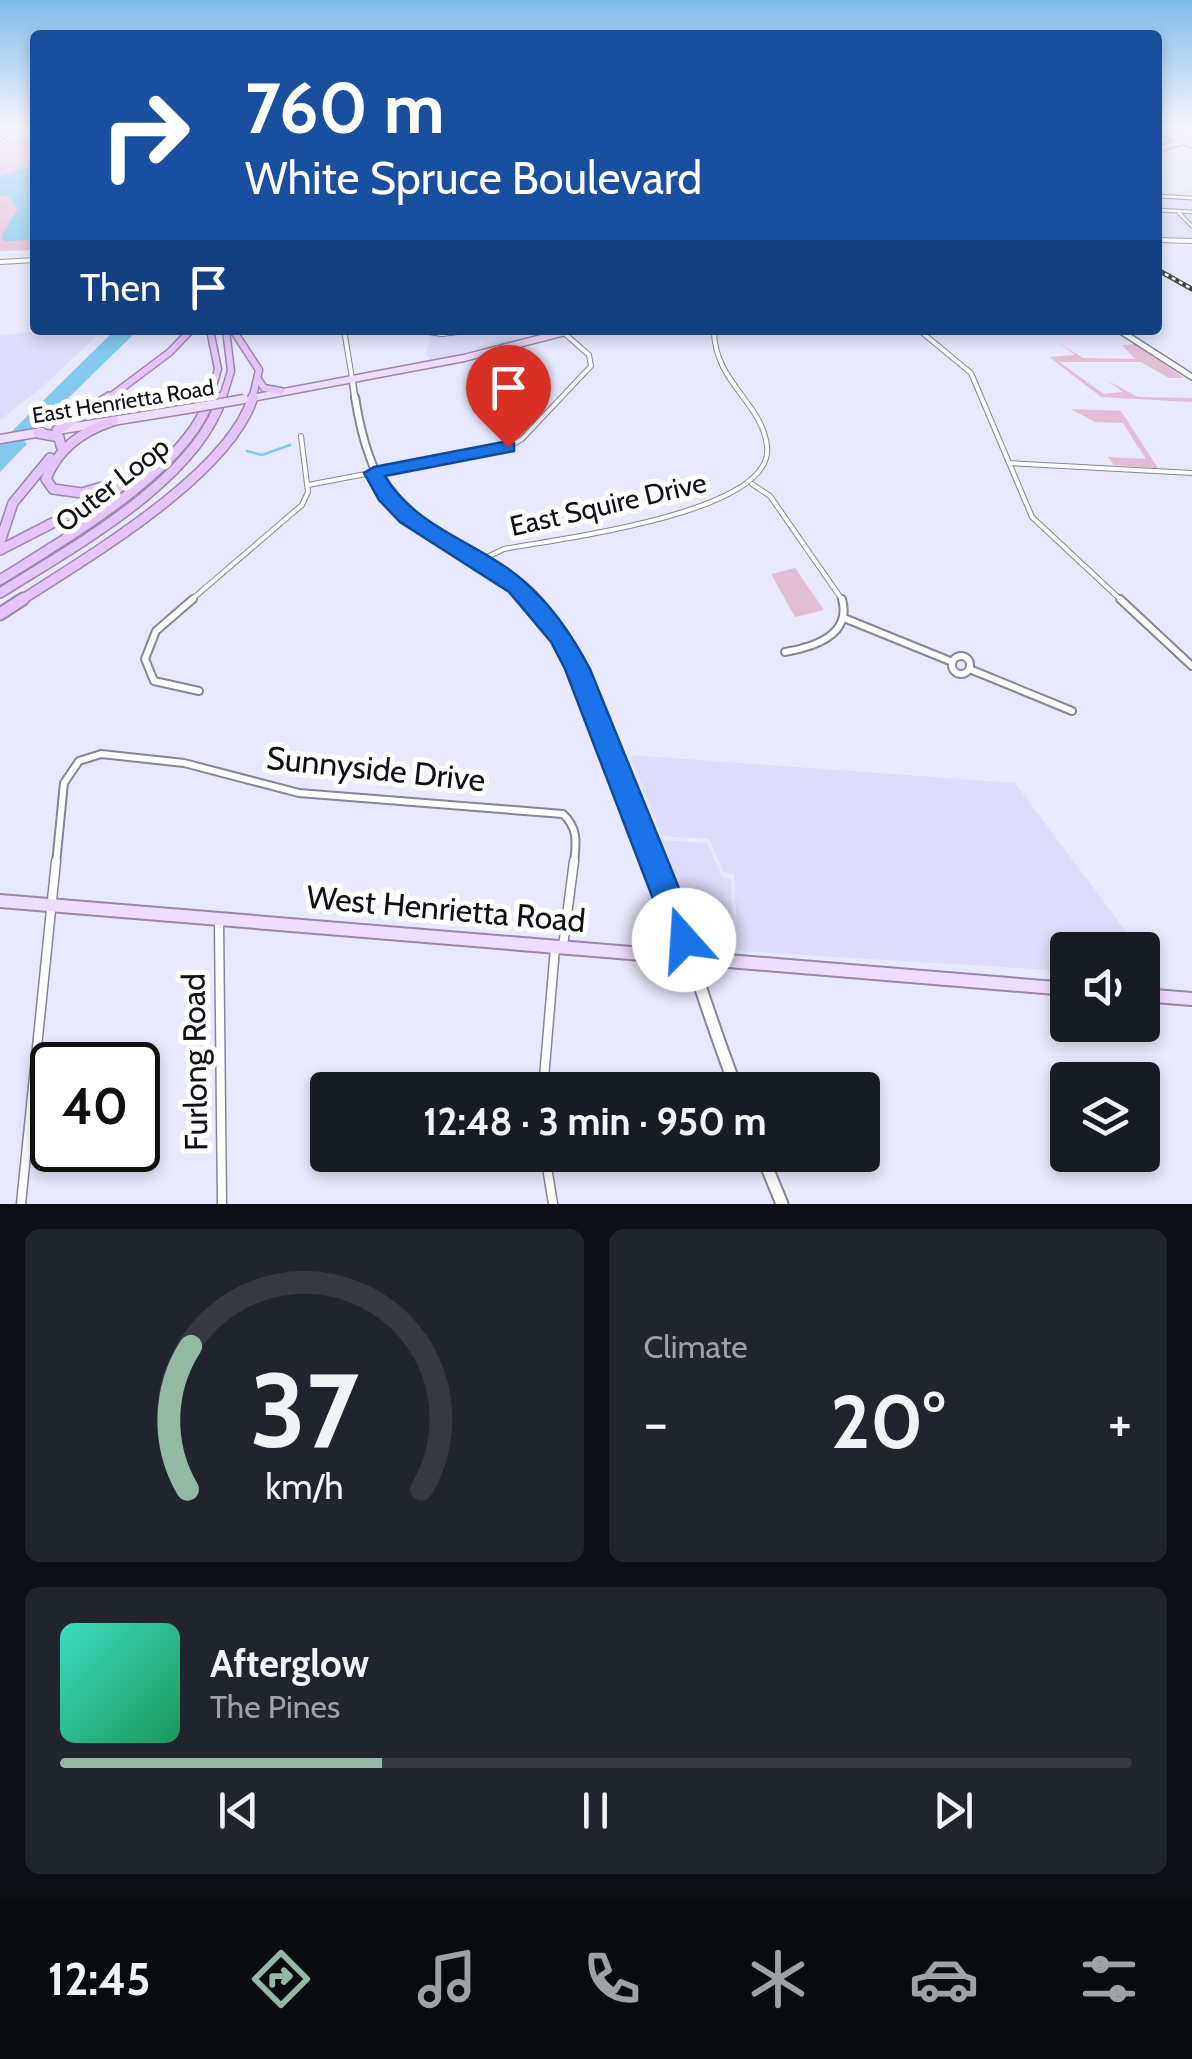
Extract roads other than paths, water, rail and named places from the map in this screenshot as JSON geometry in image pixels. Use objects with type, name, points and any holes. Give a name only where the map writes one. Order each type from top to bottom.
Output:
[{"type":"highway","points":[[38,433],[54,433],[82,419],[120,386],[172,353],[187,335]]},
{"type":"highway","points":[[2,546],[127,484],[173,445],[202,408],[216,377],[217,350],[212,335]]},
{"type":"highway","name":"Outer Loop","points":[[0,593],[128,506],[188,452],[212,422],[227,390],[230,335]]},
{"type":"highway","points":[[234,335],[256,363],[262,388],[280,391]]},
{"type":"highway","name":"Outer Loop","points":[[0,580],[108,509],[160,466],[198,421],[216,377]]},
{"type":"highway","points":[[0,610],[86,556],[197,474],[233,434],[258,377]]},
{"type":"highway","points":[[113,421],[78,436],[48,471],[46,479],[51,488],[77,493],[106,487],[142,470],[173,445]]},
{"type":"highway","points":[[2,546],[16,499],[60,446],[83,426]]},
{"type":"highway","points":[[54,433],[60,446]]},
{"type":"main road","name":"East Henrietta Road","points":[[54,433],[496,356],[559,335]]},
{"type":"main road","name":"East Henrietta Road","points":[[248,399],[352,381]]},
{"type":"main road","name":"East Henrietta Road","points":[[0,439],[38,433]]},
{"type":"main road","name":"West Henrietta Road","points":[[0,901],[1050,988]]},
{"type":"main road","points":[[1160,996],[1192,999]]},
{"type":"street","points":[[1162,196],[1192,198]]},
{"type":"street","points":[[1162,210],[1192,212]]},
{"type":"street","points":[[1177,211],[1192,226]]},
{"type":"street","points":[[1162,240],[1192,242]]},
{"type":"street","points":[[0,262],[30,260]]},
{"type":"street","points":[[345,335],[374,473],[386,495],[407,517],[480,562],[532,601],[572,657],[661,875],[729,1072]]},
{"type":"street","points":[[308,485],[516,443],[589,369],[590,357],[572,335]]},
{"type":"street","points":[[573,335],[580,347]]},
{"type":"street","points":[[714,335],[713,356],[767,444],[765,462],[752,484],[770,496],[844,602],[844,618],[827,640],[785,652]]},
{"type":"street","points":[[926,335],[971,373],[1033,518],[1192,666]]},
{"type":"street","points":[[1127,335],[1192,377]]},
{"type":"street","points":[[199,692],[154,681],[144,665],[147,644],[162,625],[299,508],[307,496],[308,485],[301,436]]},
{"type":"street","points":[[1009,463],[1192,473]]},
{"type":"street","name":"East Squire Drive","points":[[480,562],[504,549],[695,507],[752,484]]},
{"type":"street","points":[[844,618],[950,661],[956,671],[972,670],[1072,712]]},
{"type":"street","points":[[950,661],[957,656],[965,658],[972,670]]},
{"type":"street","name":"Sunnyside Drive","points":[[53,904],[67,774],[84,758],[113,755],[184,762],[299,793],[563,814],[573,823],[577,837],[559,946]]},
{"type":"street","points":[[20,1204],[53,904]]},
{"type":"street","name":"Furlong Road","points":[[219,919],[222,1204]]},
{"type":"street","points":[[546,1072],[559,946]]},
{"type":"street","points":[[548,1172],[553,1204]]},
{"type":"street","points":[[769,1172],[782,1204]]},
{"type":"water","points":[[0,181],[30,181],[30,240],[1,238],[18,208],[8,196],[0,195]]},
{"type":"water","points":[[110,335],[133,335],[24,441],[27,444],[0,472],[0,443]]},
{"type":"waterway","points":[[247,451],[262,455],[290,445]]},
{"type":"railway","points":[[1162,272],[1192,289]]}]
